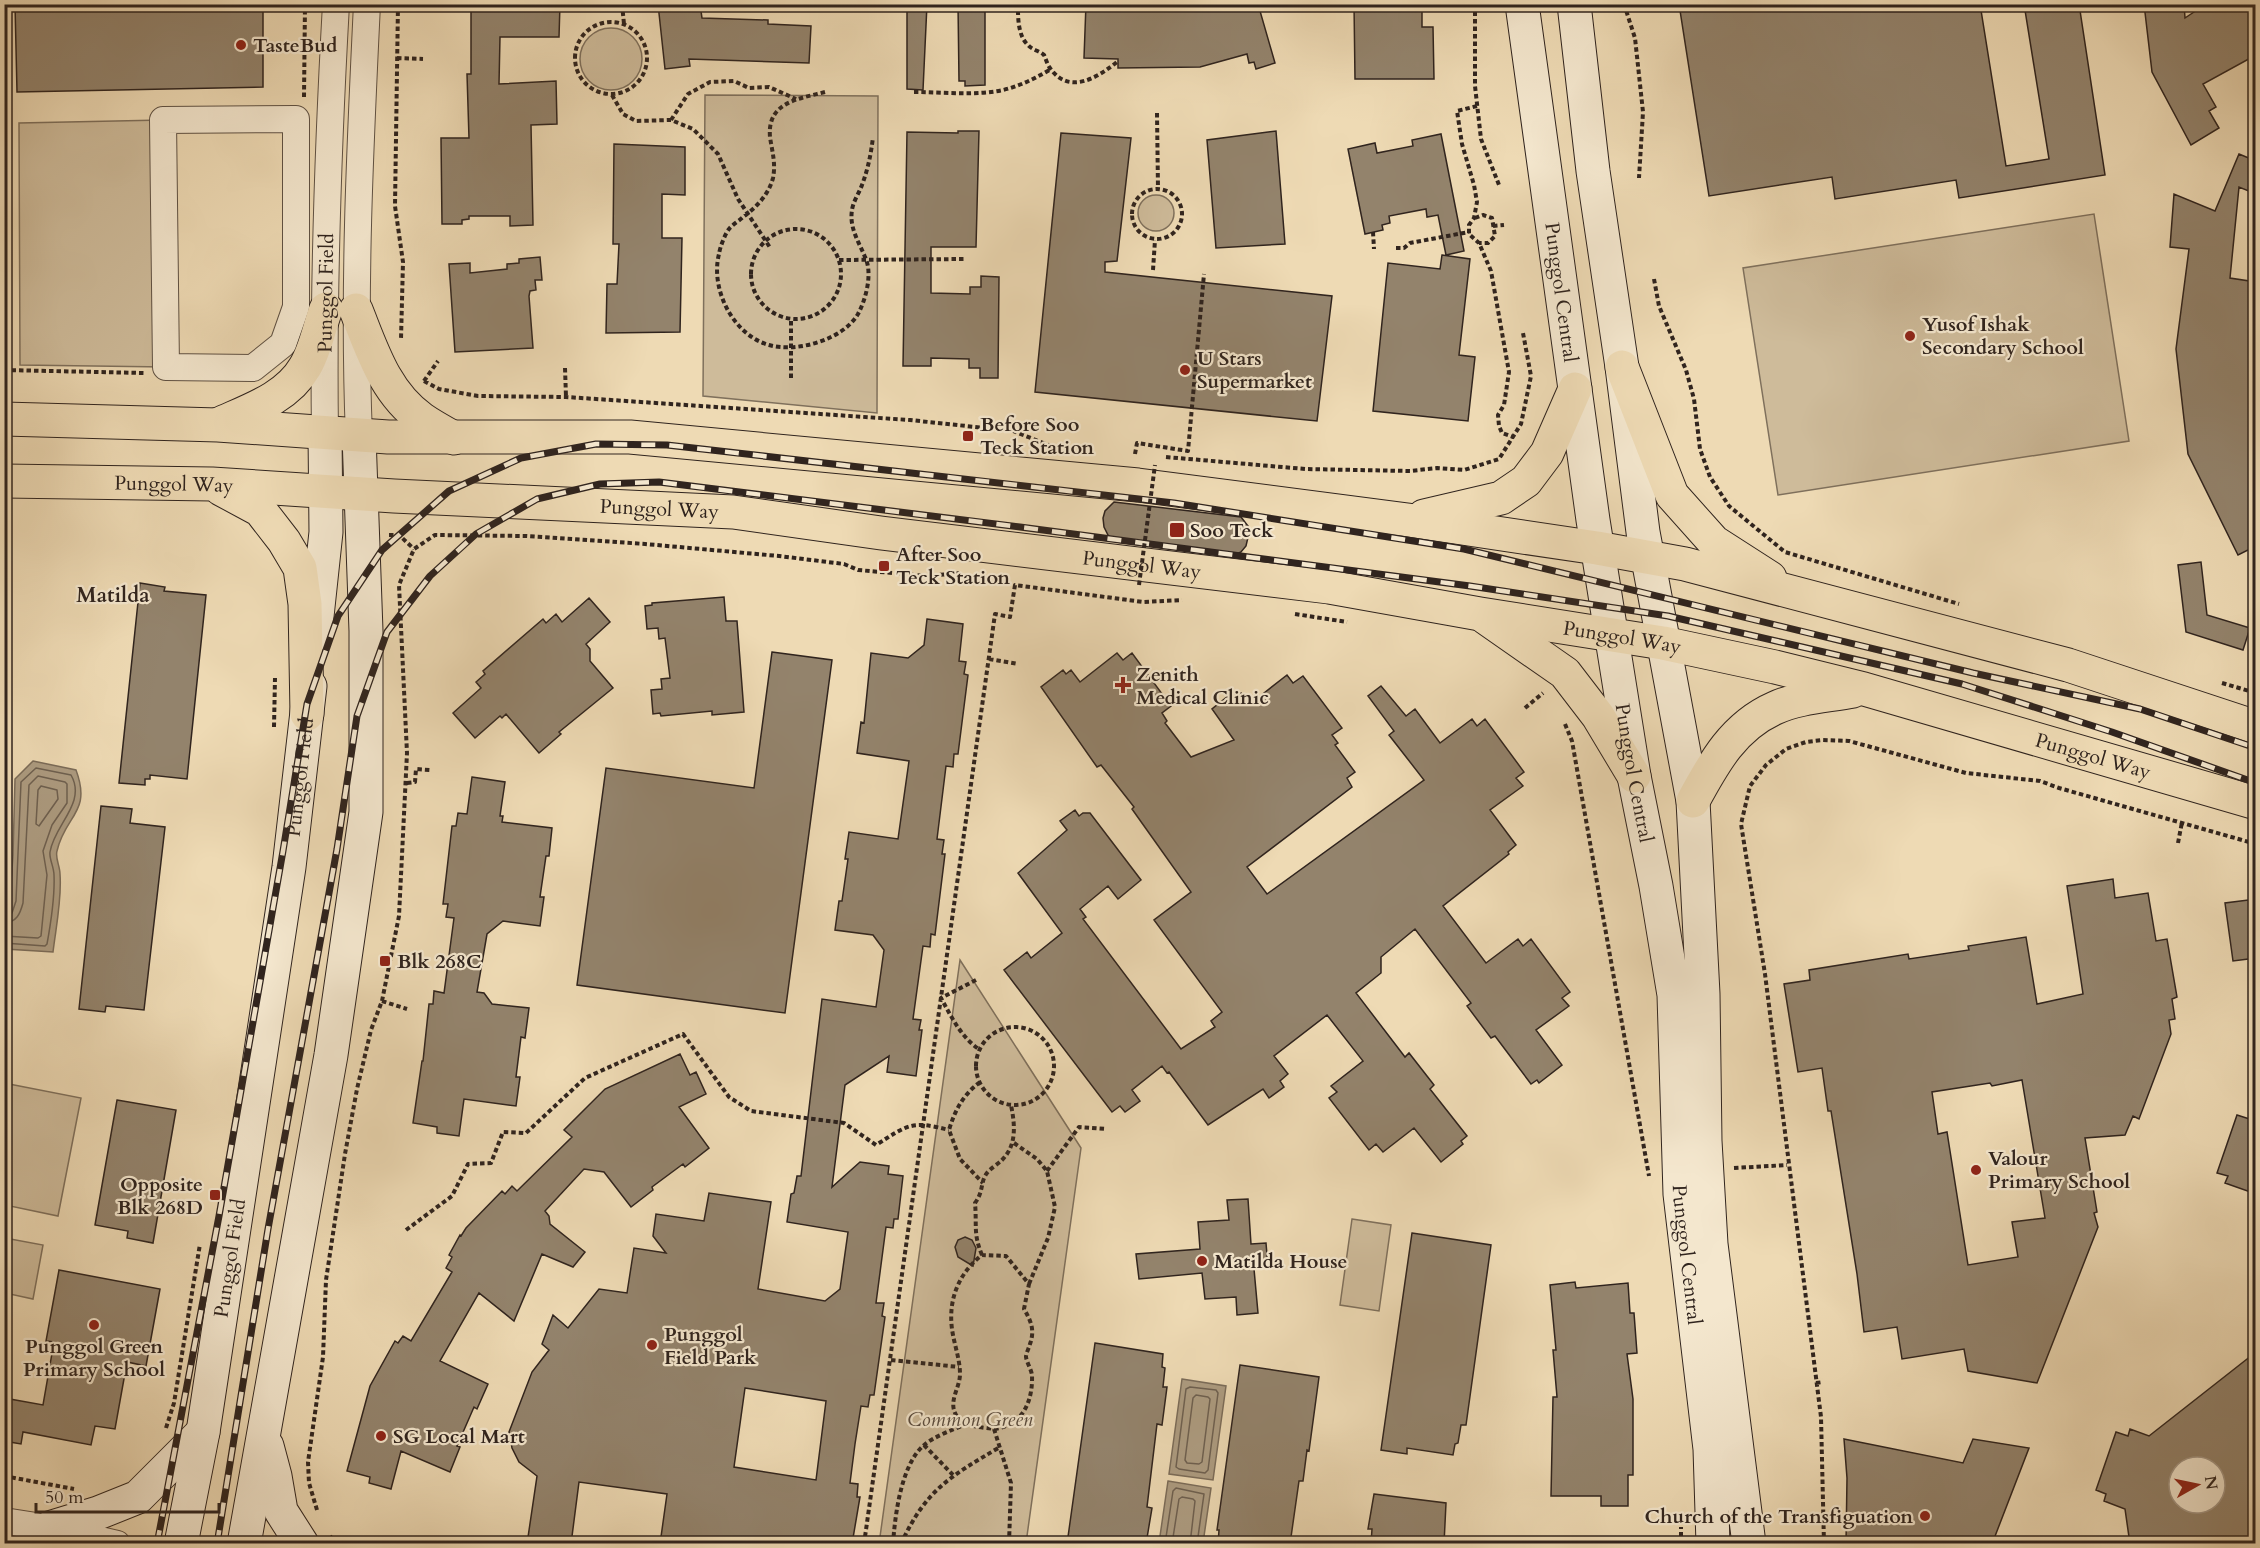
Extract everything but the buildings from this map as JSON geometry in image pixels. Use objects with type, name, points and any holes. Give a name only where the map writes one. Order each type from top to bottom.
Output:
[{"type":"main road","name":"Punggol Central","points":[[1522,4],[1597,548],[1634,776],[1656,886],[1674,995],[1680,1194],[1710,1449],[1713,1544]]},
{"type":"main road","name":"Punggol Central","points":[[1574,4],[1593,171],[1648,559],[1693,801],[1703,994],[1705,1141],[1711,1244],[1749,1544]]},
{"type":"main road","points":[[218,425],[271,400],[288,388],[305,367],[340,310],[393,391],[421,418],[454,438]]},
{"type":"main road","points":[[1622,367],[1672,495],[1714,542],[1794,593]]},
{"type":"main road","points":[[1408,520],[1501,498],[1526,481],[1547,453],[1575,389]]},
{"type":"main road","points":[[4,419],[218,425],[359,436],[630,437],[1138,485],[1408,520],[1597,548],[1685,564],[2068,665],[2256,727]]},
{"type":"main road","name":"Punggol Field","points":[[181,1544],[203,1432],[289,867],[308,714],[326,532],[325,433]]},
{"type":"main road","name":"Punggol Field","points":[[244,1544],[331,1055],[366,812],[366,631],[359,436]]},
{"type":"main road","name":"Punggol Way","points":[[4,481],[212,484],[362,494],[733,512],[880,533],[1329,587],[1663,643],[1864,689],[2256,803]]},
{"type":"main road","points":[[212,484],[260,510],[284,541],[300,568],[305,604],[308,714]]},
{"type":"main road","points":[[1480,614],[1565,673],[1598,716],[1634,776]]},
{"type":"main road","points":[[1693,801],[1708,773],[1738,731],[1776,708],[1864,689]]},
{"type":"main road","points":[[49,1528],[98,1513],[138,1497],[203,1432]]},
{"type":"main road","points":[[265,1435],[281,1510],[299,1538]]},
{"type":"street","name":"Punggol Field","points":[[336,4],[332,83],[340,310],[359,436]]},
{"type":"street","name":"Punggol Field","points":[[325,433],[359,163],[367,4]]},
{"type":"street","points":[[296,119],[296,307],[283,344],[253,368],[166,368],[163,120],[296,119]]},
{"type":"street","points":[[4,1521],[49,1528],[117,1544]]},
{"type":"path","points":[[398,4],[395,206],[403,262],[400,335],[402,343]]},
{"type":"path","points":[[622,4],[624,24]]},
{"type":"path","points":[[1031,4],[1018,10],[1021,33],[1028,46],[1043,54],[1051,69],[1070,83],[1082,82],[1102,75],[1118,61]]},
{"type":"path","points":[[1475,4],[1477,106],[1481,139],[1499,185]]},
{"type":"path","points":[[1624,4],[1635,38],[1643,112],[1639,178]]},
{"type":"path","points":[[613,22],[624,24],[634,30],[642,40],[647,64],[643,76],[635,86],[624,93],[612,95],[599,93],[589,88],[576,69],[574,57],[577,46],[591,28],[602,23],[613,22]]},
{"type":"path","points":[[397,58],[423,59]]},
{"type":"path","points":[[914,92],[1004,90],[1029,81],[1051,69]]},
{"type":"path","points":[[671,120],[688,94],[710,82],[734,81],[749,88],[770,87],[796,99]]},
{"type":"path","points":[[825,92],[796,99],[778,108],[770,122],[770,138],[774,156],[773,179],[764,196],[729,229],[718,255],[719,291],[729,314],[748,335],[769,346],[810,345],[837,336],[858,315],[868,283],[867,260],[853,228],[852,209],[870,162],[873,136]]},
{"type":"path","points":[[612,95],[623,114],[636,121],[671,120],[693,129],[718,154],[747,214],[771,249]]},
{"type":"path","points":[[1474,218],[1488,216],[1492,218],[1495,236],[1488,243],[1479,243],[1471,238],[1469,232],[1469,225],[1474,218],[1477,202],[1462,144],[1457,111],[1477,106]]},
{"type":"path","points":[[1156,113],[1158,189]]},
{"type":"path","points":[[1158,189],[1172,194],[1178,200],[1182,216],[1176,230],[1170,236],[1155,240],[1140,233],[1134,226],[1132,209],[1135,200],[1141,194],[1158,189]]},
{"type":"path","points":[[1493,226],[1504,225]]},
{"type":"path","points":[[792,228],[807,229],[821,236],[832,246],[839,260],[841,274],[838,290],[831,303],[820,313],[806,318],[791,319],[777,315],[764,307],[755,295],[751,281],[751,265],[756,251],[765,240],[778,231],[792,228]]},
{"type":"path","points":[[1373,232],[1374,249]]},
{"type":"path","points":[[1396,248],[1404,248],[1410,243],[1469,232]]},
{"type":"path","points":[[1153,270],[1155,240]]},
{"type":"path","points":[[1479,243],[1491,271],[1509,372],[1504,405],[1498,415],[1499,426],[1502,433],[1513,437]]},
{"type":"path","points":[[839,260],[964,260]]},
{"type":"path","points":[[1135,454],[1137,443],[1188,451],[1204,273]]},
{"type":"path","points":[[1654,279],[1659,306],[1686,370],[1694,399],[1700,449],[1710,477],[1729,506],[1785,552],[1961,605]]},
{"type":"path","points":[[791,319],[791,378]]},
{"type":"path","points":[[1156,456],[1305,469],[1410,471],[1437,468],[1464,470],[1499,459],[1521,424],[1530,376],[1523,333]]},
{"type":"path","points":[[424,381],[438,361]]},
{"type":"path","points":[[565,368],[566,397]]},
{"type":"path","points":[[4,370],[150,373]]},
{"type":"path","points":[[419,377],[439,389],[478,396],[566,397],[910,420],[1013,431],[1054,447]]},
{"type":"path","points":[[1124,453],[1146,455]]},
{"type":"path","points":[[1139,585],[1155,465]]},
{"type":"path","points":[[399,535],[414,549]]},
{"type":"path","points":[[299,1538],[320,1524],[309,1483],[308,1462],[323,1357],[326,1280],[357,1089],[371,1030],[382,1001],[399,916],[407,753],[399,585],[414,549],[435,535],[526,537],[645,544],[779,556],[844,564],[858,570],[915,575],[970,572]]},
{"type":"path","points":[[864,1544],[995,614],[1011,617],[1015,585],[1143,602],[1188,598],[1165,594]]},
{"type":"path","points":[[1323,619],[1357,623]]},
{"type":"path","points":[[989,659],[1018,664]]},
{"type":"path","points":[[2222,683],[2256,693]]},
{"type":"path","points":[[1546,690],[1551,697]]},
{"type":"path","points":[[1525,708],[1542,694]]},
{"type":"path","points":[[1564,721],[1572,741],[1639,1119]]},
{"type":"path","points":[[1824,1544],[1821,1417],[1765,974],[1741,824],[1750,786],[1766,765],[1785,749],[1806,742],[1849,741],[1966,773],[2040,781],[2256,844]]},
{"type":"path","points":[[407,783],[415,782],[416,769],[430,770]]},
{"type":"path","points":[[2178,843],[2182,822]]},
{"type":"path","points":[[941,998],[975,980]]},
{"type":"path","points":[[941,998],[957,1028],[968,1042],[980,1050]]},
{"type":"path","points":[[382,1001],[407,1010]]},
{"type":"path","points":[[1007,1028],[1031,1031],[1049,1047],[1053,1058],[1050,1082],[1044,1092],[1034,1100],[1023,1105],[1011,1105],[992,1098],[980,1082],[977,1072],[980,1050],[996,1032],[1007,1028]]},
{"type":"path","points":[[406,1230],[452,1196],[468,1164],[491,1163],[503,1132],[526,1133],[585,1078],[683,1034],[729,1097],[751,1111],[844,1123],[876,1145],[902,1128],[923,1123],[949,1130]]},
{"type":"path","points":[[980,1082],[968,1091],[960,1103],[953,1115],[949,1130],[960,1159],[983,1183]]},
{"type":"path","points":[[982,1255],[974,1234],[975,1203],[982,1194],[987,1173],[1005,1158],[1014,1143],[1011,1105]]},
{"type":"path","points":[[1047,1171],[1079,1127],[1106,1130]]},
{"type":"path","points":[[1014,1143],[1037,1159],[1047,1171],[1055,1207],[1048,1238],[1029,1284],[1024,1309],[1033,1325],[1026,1358],[1032,1372],[1032,1394],[1022,1414],[1007,1428],[994,1429],[966,1424],[957,1416],[953,1407],[960,1377],[952,1329],[953,1292],[972,1263],[982,1255],[1006,1256],[1029,1284]]},
{"type":"path","points":[[165,1431],[174,1404],[202,1235]]},
{"type":"path","points":[[891,1360],[959,1367]]},
{"type":"path","points":[[1816,1383],[1823,1382]]},
{"type":"path","points":[[892,1544],[903,1484],[912,1461],[924,1445],[966,1424]]},
{"type":"path","points":[[994,1429],[1011,1483],[1008,1544]]},
{"type":"path","points":[[924,1445],[952,1475]]},
{"type":"path","points":[[901,1544],[925,1500],[952,1475],[1000,1447]]},
{"type":"path","points":[[4,1476],[77,1489]]},
{"type":"green space","points":[[611,28],[623,30],[633,37],[640,47],[642,59],[640,71],[633,81],[623,88],[611,90],[599,88],[589,81],[582,71],[580,59],[582,47],[589,37],[599,30]]},
{"type":"green space","points":[[705,95],[878,96],[877,413],[703,396]]},
{"type":"green space","points":[[163,120],[166,367],[20,365],[19,123]]},
{"type":"green space","points":[[1156,195],[1169,200],[1174,213],[1169,226],[1156,231],[1143,226],[1138,213],[1143,200]]},
{"type":"green space","points":[[2094,214],[2129,441],[1778,495],[1743,268]]},
{"type":"green space","name":"Common Green","points":[[960,960],[1081,1148],[1026,1543],[879,1544]]},
{"type":"green space","points":[[4,1083],[81,1098],[58,1216],[5,1205]]},
{"type":"green space","points":[[1352,1219],[1391,1225],[1379,1311],[1340,1305]]},
{"type":"green space","points":[[5,1238],[43,1245],[33,1299],[5,1293]]},
{"type":"water","points":[[33,761],[76,770],[80,784],[79,805],[61,839],[57,854],[60,893],[53,952],[5,949],[5,918],[10,900],[13,855],[15,779]]},
{"type":"water","points":[[1182,1379],[1226,1386],[1213,1480],[1169,1474]]},
{"type":"water","points":[[1168,1481],[1211,1488],[1203,1543],[1159,1543]]},
{"type":"railway","points":[[157,1544],[219,1216],[307,704],[338,616],[382,550],[449,491],[521,458],[596,444],[667,445],[1174,503],[1464,549],[1973,673],[2140,709],[2256,748]]},
{"type":"railway","points":[[217,1544],[268,1229],[337,849],[357,716],[387,632],[430,576],[476,534],[537,499],[600,484],[659,482],[1470,586],[1668,616],[1962,684],[2112,732],[2256,783]]},
{"type":"place","name":"TasteBud","points":[[241,45]]},
{"type":"place","name":"Yusof Ishak Secondary School","points":[[1910,336]]},
{"type":"place","name":"U Stars Supermarket","points":[[1185,370]]},
{"type":"place","name":"Before Soo Teck Station","points":[[968,436]]},
{"type":"place","name":"Soo Teck","points":[[1177,530]]},
{"type":"place","name":"After Soo Teck Station","points":[[884,566]]},
{"type":"place","name":"Zenith Medical Clinic","points":[[1123,685]]},
{"type":"place","name":"Blk 268C","points":[[385,961]]},
{"type":"place","name":"Valour Primary School","points":[[1976,1170]]},
{"type":"place","name":"Opposite Blk 268D","points":[[215,1195]]},
{"type":"place","name":"Matilda House","points":[[1202,1261]]},
{"type":"place","name":"Punggol Green Primary School","points":[[94,1325]]},
{"type":"place","name":"Punggol Field Park","points":[[652,1345]]},
{"type":"place","name":"SG Local Mart","points":[[381,1436]]},
{"type":"place","name":"Church of the Transfiguation","points":[[1925,1516]]},
{"type":"district","name":"Matilda","points":[[113,595]]}]
